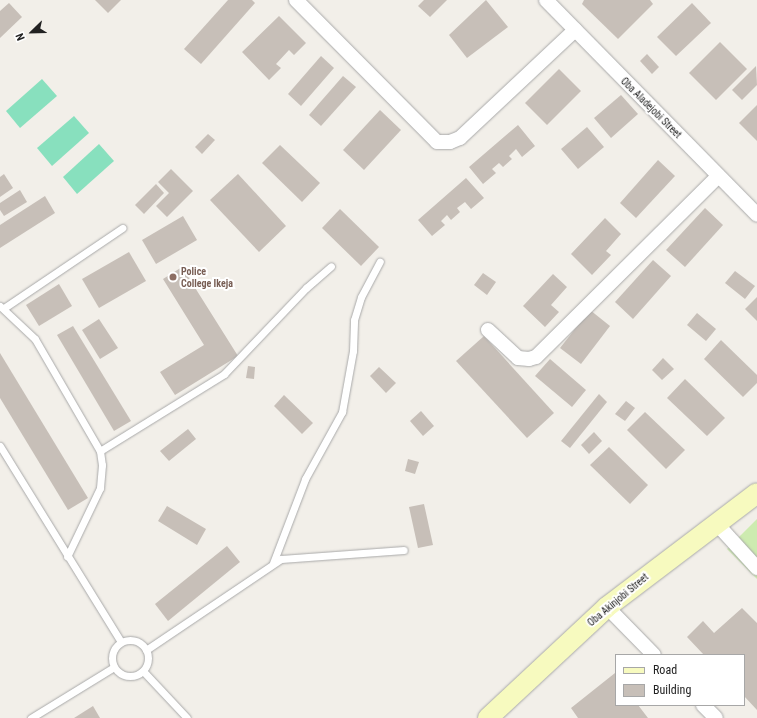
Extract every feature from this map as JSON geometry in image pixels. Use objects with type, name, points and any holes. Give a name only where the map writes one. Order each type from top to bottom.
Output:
[{"type":"street","points":[[296,0],[437,142],[450,142],[460,138],[575,30]]},
{"type":"street","name":"Oba Aladejobi Street","points":[[546,0],[757,215]]},
{"type":"street","points":[[488,330],[518,358],[529,360],[536,357],[718,176]]},
{"type":"street","name":"Oba Akinjobi Street","points":[[497,714],[607,606],[757,493]]},
{"type":"street","points":[[716,523],[757,568]]},
{"type":"street","points":[[607,606],[653,654]]},
{"type":"street","points":[[704,706],[716,718]]},
{"type":"lane","points":[[67,557],[100,488],[102,465],[100,451],[35,339],[2,307],[122,228]]},
{"type":"lane","points":[[273,563],[305,479],[342,412],[353,351],[354,320],[361,297],[380,262]]},
{"type":"lane","points":[[100,451],[224,374],[306,288],[331,266]]},
{"type":"lane","points":[[0,446],[67,557],[122,642]]},
{"type":"lane","points":[[146,650],[273,563],[291,558],[404,550]]},
{"type":"lane","points":[[122,642],[138,642],[146,650],[148,661],[143,671],[128,677],[114,667],[112,656],[122,642]]},
{"type":"lane","points":[[31,718],[114,667]]},
{"type":"lane","points":[[143,671],[187,718]]},
{"type":"green space","points":[[42,79],[57,96],[20,128],[6,111]]},
{"type":"green space","points":[[74,116],[89,133],[52,166],[37,148]]},
{"type":"green space","points":[[99,144],[114,161],[77,194],[63,177]]},
{"type":"green space","points":[[757,519],[757,579],[727,549]]},
{"type":"building","points":[[95,0],[121,0],[108,13]]},
{"type":"building","points":[[228,0],[252,0],[255,3],[201,64],[184,49]]},
{"type":"building","points":[[424,0],[447,0],[430,17],[418,6]]},
{"type":"building","points":[[486,0],[508,27],[467,58],[449,35]]},
{"type":"building","points":[[584,0],[650,0],[653,4],[618,39],[582,4]]},
{"type":"building","points":[[9,3],[22,17],[0,38],[0,11]]},
{"type":"building","points":[[692,3],[711,23],[676,56],[657,37]]},
{"type":"building","points":[[279,16],[306,43],[294,55],[289,50],[276,64],[281,68],[269,80],[242,52]]},
{"type":"building","points":[[720,42],[747,69],[716,100],[689,73]]},
{"type":"building","points":[[647,54],[659,67],[652,74],[640,61]]},
{"type":"building","points":[[321,56],[334,68],[301,106],[288,94]]},
{"type":"building","points":[[756,66],[757,85],[742,100],[732,90]]},
{"type":"building","points":[[559,69],[581,91],[547,125],[525,103]]},
{"type":"building","points":[[343,76],[356,87],[321,126],[309,115]]},
{"type":"building","points":[[621,95],[638,114],[611,138],[594,118]]},
{"type":"building","points":[[757,105],[757,141],[739,123]]},
{"type":"building","points":[[380,110],[401,130],[364,170],[343,150]]},
{"type":"building","points":[[518,125],[535,146],[522,157],[516,149],[509,156],[512,159],[503,167],[499,163],[492,169],[496,173],[483,184],[469,167]]},
{"type":"building","points":[[587,127],[604,147],[578,169],[561,149]]},
{"type":"building","points":[[208,134],[215,140],[202,154],[195,147]]},
{"type":"building","points":[[280,145],[320,183],[302,202],[262,163]]},
{"type":"building","points":[[658,160],[675,176],[636,218],[620,203]]},
{"type":"building","points":[[171,169],[193,191],[167,217],[156,206],[169,193],[158,182]]},
{"type":"building","points":[[4,174],[13,188],[0,197],[0,177]]},
{"type":"building","points":[[238,174],[286,226],[259,252],[210,200]]},
{"type":"building","points":[[466,178],[484,198],[471,209],[465,202],[457,208],[460,212],[451,220],[447,215],[441,221],[445,225],[432,236],[418,220]]},
{"type":"building","points":[[156,184],[164,193],[144,214],[135,205]]},
{"type":"building","points":[[20,190],[27,202],[4,216],[0,210],[0,203]]},
{"type":"building","points":[[45,196],[55,213],[0,248],[0,225]]},
{"type":"building","points":[[705,208],[723,225],[685,267],[666,250]]},
{"type":"building","points":[[340,209],[379,247],[361,266],[322,228]]},
{"type":"building","points":[[183,216],[197,240],[156,264],[142,240]]},
{"type":"building","points":[[605,218],[621,234],[606,251],[611,255],[592,275],[571,254]]},
{"type":"building","points":[[129,252],[146,281],[99,308],[82,279]]},
{"type":"building","points":[[653,260],[671,276],[633,319],[615,302]]},
{"type":"building","points":[[182,267],[238,356],[175,395],[160,372],[204,345],[163,279]]},
{"type":"building","points":[[735,271],[755,286],[745,299],[725,283]]},
{"type":"building","points":[[483,273],[496,282],[487,295],[474,285]]},
{"type":"building","points":[[553,274],[567,287],[551,305],[559,312],[545,327],[523,306]]},
{"type":"building","points":[[59,284],[72,306],[39,326],[26,305]]},
{"type":"building","points":[[757,297],[757,321],[745,309]]},
{"type":"building","points":[[590,310],[610,326],[581,364],[560,348]]},
{"type":"building","points":[[697,313],[716,329],[706,341],[687,325]]},
{"type":"building","points":[[99,319],[118,348],[100,359],[82,330]]},
{"type":"building","points":[[73,326],[131,421],[114,431],[57,335]]},
{"type":"building","points":[[484,336],[554,413],[527,438],[456,361]]},
{"type":"building","points":[[721,340],[757,375],[757,383],[743,397],[704,359]]},
{"type":"building","points":[[0,353],[88,498],[68,510],[0,398]]},
{"type":"building","points":[[663,358],[674,369],[662,380],[652,370]]},
{"type":"building","points":[[550,359],[586,390],[572,407],[535,376]]},
{"type":"building","points":[[248,366],[255,367],[254,379],[246,378]]},
{"type":"building","points":[[379,367],[396,383],[386,393],[370,376]]},
{"type":"building","points":[[685,379],[725,418],[707,436],[667,398]]},
{"type":"building","points":[[599,394],[607,402],[570,448],[561,441]]},
{"type":"building","points":[[284,395],[313,423],[302,434],[274,406]]},
{"type":"building","points":[[626,401],[635,408],[625,421],[615,414]]},
{"type":"building","points":[[421,411],[434,426],[423,436],[410,421]]},
{"type":"building","points":[[645,412],[685,450],[666,469],[627,430]]},
{"type":"building","points":[[188,429],[196,439],[169,461],[160,451]]},
{"type":"building","points":[[594,432],[602,441],[589,454],[581,445]]},
{"type":"building","points":[[609,447],[648,485],[630,504],[590,465]]},
{"type":"building","points":[[408,459],[419,462],[415,474],[405,471]]},
{"type":"building","points":[[424,504],[433,545],[418,548],[409,507]]},
{"type":"building","points":[[167,506],[206,529],[197,545],[158,521]]},
{"type":"building","points":[[227,546],[240,562],[168,621],[155,604]]},
{"type":"building","points":[[742,608],[757,623],[757,710],[745,697],[745,654],[703,654],[687,637],[703,621],[714,633]]},
{"type":"building","points":[[615,673],[615,706],[639,706],[648,718],[578,718],[571,708]]},
{"type":"building","points":[[93,706],[100,718],[74,718]]},
{"type":"place","name":"Police College Ikeja","points":[[173,277]]}]
